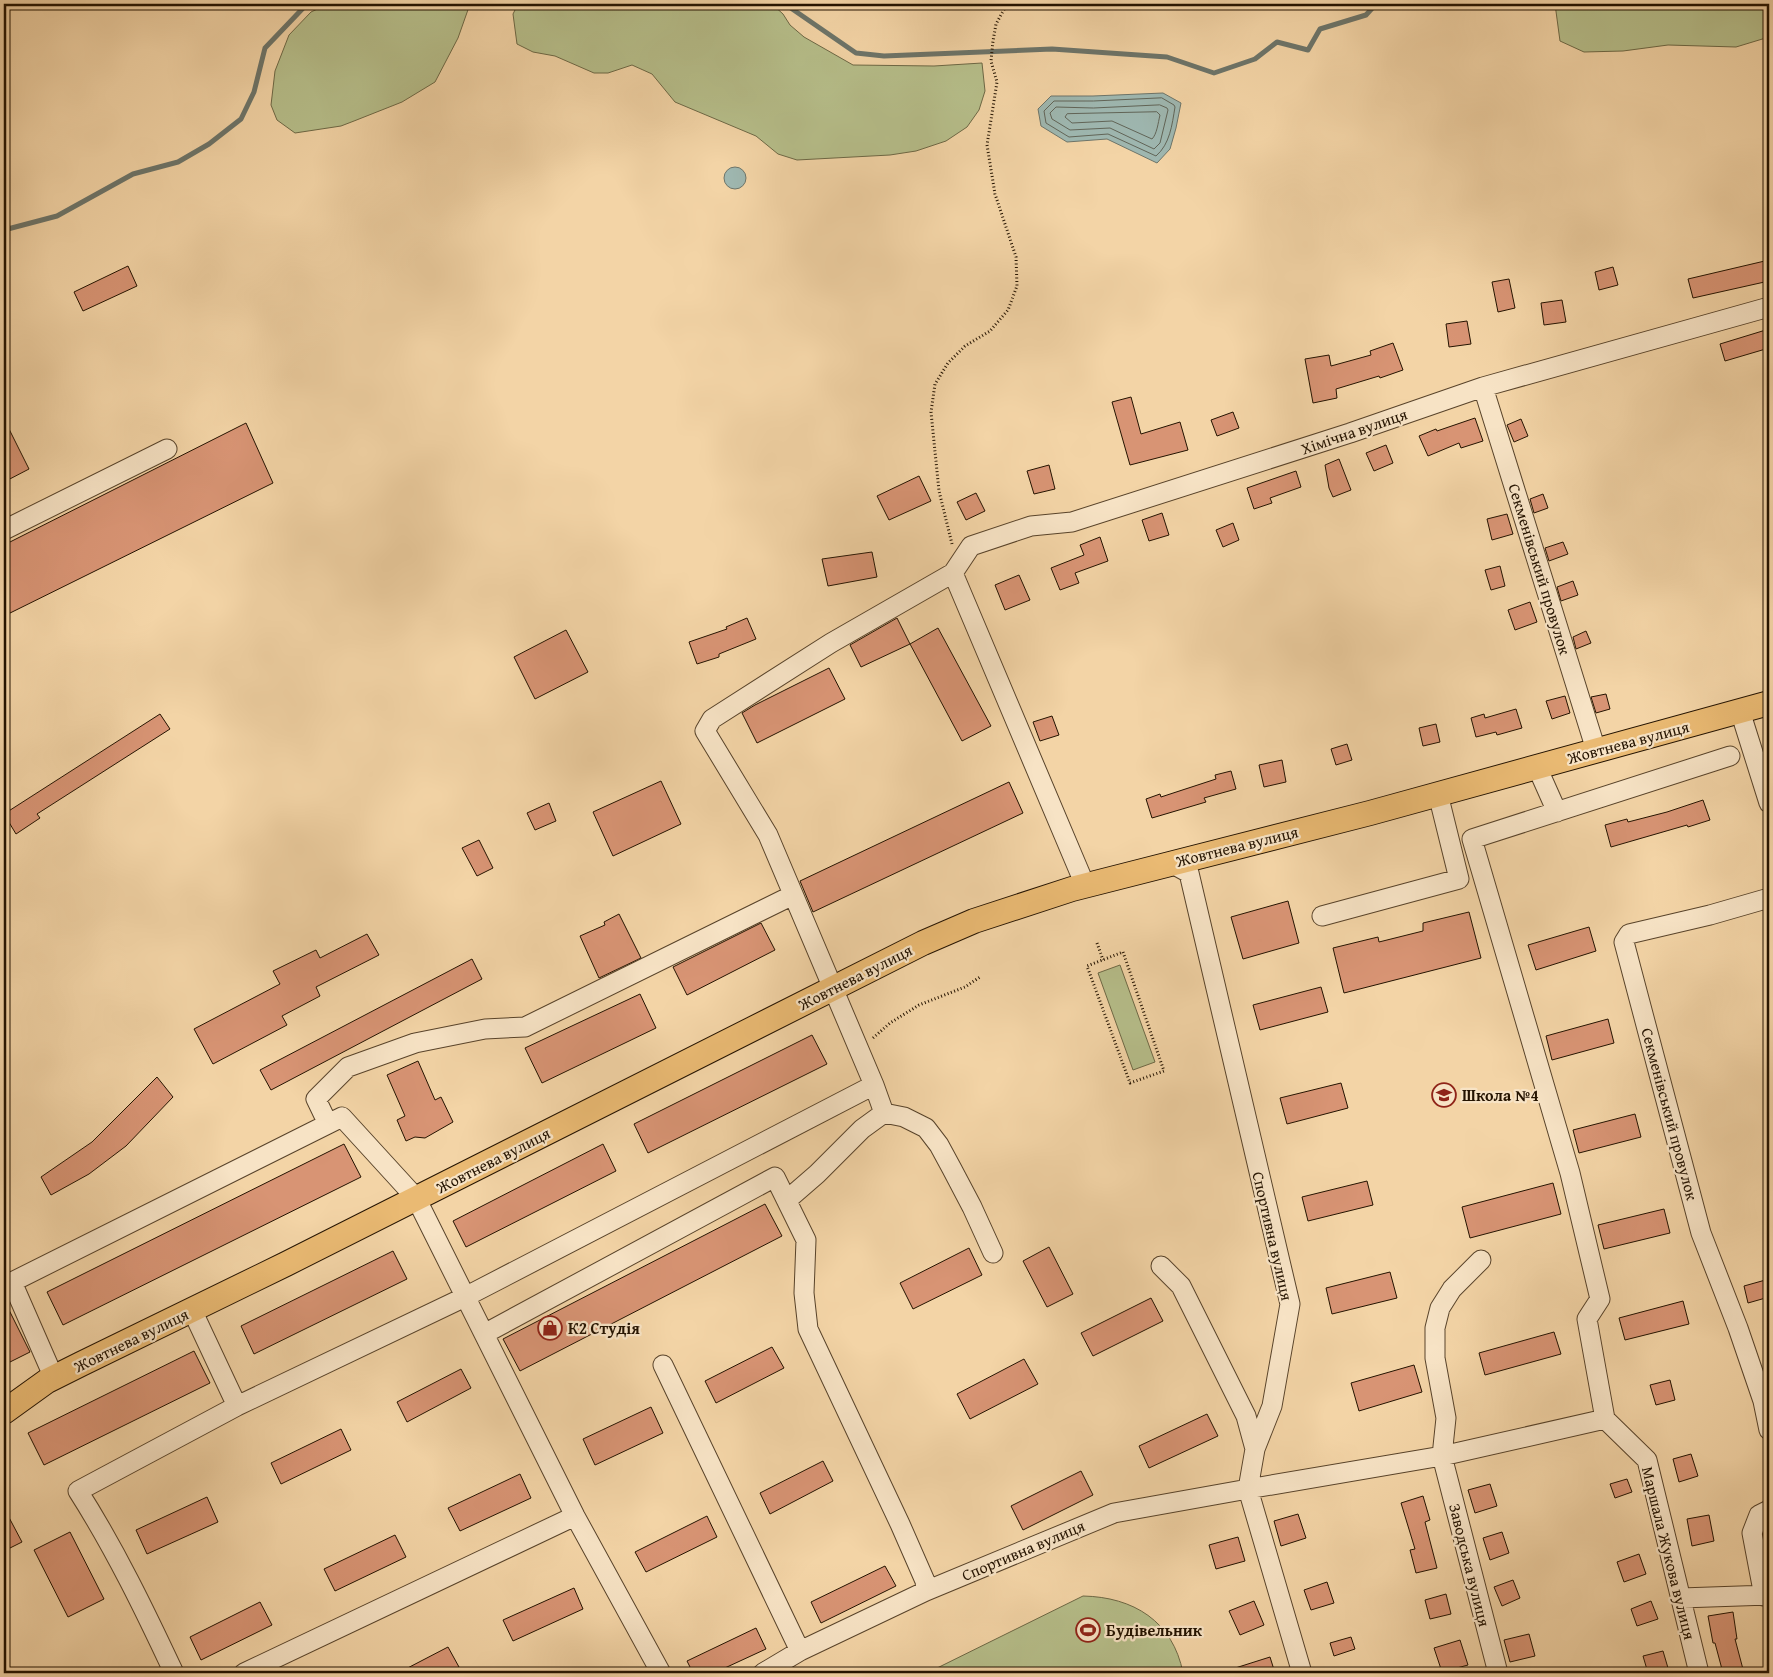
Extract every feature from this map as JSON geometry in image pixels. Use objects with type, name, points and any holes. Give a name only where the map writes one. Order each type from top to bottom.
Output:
[{"type":"main road","name":"Жовтнева вулиця","points":[[4,1412],[54,1378],[923,943],[974,921],[1085,886],[1438,794],[1769,703]]},
{"type":"street","name":"Хімічна вулиця","points":[[955,569],[971,546],[1031,526],[1072,522],[1341,436],[1483,387],[1769,307]]},
{"type":"street","name":"Секменівський провулок","points":[[1483,387],[1596,750]]},
{"type":"street","points":[[4,530],[167,450]]},
{"type":"street","points":[[884,1113],[874,1085],[768,835],[705,730],[712,719],[831,643],[955,569],[1085,886]]},
{"type":"street","points":[[1740,711],[1769,803]]},
{"type":"street","points":[[1302,1673],[1248,1489],[1442,1456],[1605,1419],[1587,1319],[1600,1299],[1570,1173],[1472,839],[1730,756]]},
{"type":"street","points":[[1537,767],[1557,812]]},
{"type":"street","points":[[1322,916],[1459,879],[1438,794]]},
{"type":"street","name":"Спортивна вулиця","points":[[762,1673],[800,1650],[926,1591],[1114,1513],[1248,1489],[1255,1449],[1272,1406],[1290,1304],[1189,873],[1171,863]]},
{"type":"street","points":[[328,1124],[316,1099],[348,1067],[415,1043],[485,1029],[526,1027],[793,895]]},
{"type":"street","name":"Секменівський провулок","points":[[1769,898],[1710,915],[1629,934],[1624,942],[1701,1233],[1751,1364],[1763,1401],[1769,1430]]},
{"type":"street","points":[[174,1673],[99,1523],[78,1491],[238,1406],[465,1297],[874,1085]]},
{"type":"street","points":[[787,1200],[817,1174],[862,1129],[884,1113],[904,1117],[926,1128],[939,1145],[972,1207],[992,1252]]},
{"type":"street","points":[[54,1378],[12,1282],[342,1117],[416,1198],[575,1516],[662,1673]]},
{"type":"street","points":[[484,1334],[775,1177],[806,1240],[804,1293],[808,1329],[900,1524],[925,1581],[926,1591]]},
{"type":"street","points":[[1442,1456],[1446,1418],[1435,1358],[1435,1328],[1440,1308],[1452,1289],[1481,1260]]},
{"type":"street","points":[[1161,1266],[1181,1286],[1246,1416],[1255,1449]]},
{"type":"street","points":[[192,1310],[238,1406]]},
{"type":"street","points":[[663,1365],[800,1650]]},
{"type":"street","name":"Маршала Жукова вулиця","points":[[1605,1419],[1647,1460],[1699,1673]]},
{"type":"street","name":"Заводська вулиця","points":[[1442,1456],[1498,1673]]},
{"type":"street","points":[[1681,1598],[1767,1595],[1752,1533],[1759,1514],[1769,1510]]},
{"type":"street","points":[[244,1673],[575,1516]]},
{"type":"path","points":[[955,569],[938,491],[931,412],[935,384],[948,364],[966,346],[990,331],[1008,310],[1017,286],[1016,257],[995,194],[987,145],[997,82],[992,61],[993,41],[996,24],[1007,4]]},
{"type":"path","points":[[1097,943],[1103,960]]},
{"type":"path","points":[[1123,952],[1164,1071],[1130,1083],[1088,966],[1103,960],[1123,952]]},
{"type":"path","points":[[859,1050],[890,1023],[919,1005],[965,987],[980,977]]},
{"type":"green space","points":[[328,4],[470,4],[458,38],[435,82],[402,102],[341,126],[295,133],[277,120],[271,105],[275,71],[289,35],[311,12]]},
{"type":"green space","points":[[518,4],[772,4],[783,14],[790,25],[804,37],[853,65],[934,66],[982,63],[985,91],[979,110],[967,127],[946,141],[916,151],[890,155],[797,160],[778,154],[756,136],[675,102],[652,74],[632,65],[608,73],[594,73],[555,56],[533,52],[517,44],[513,14]]},
{"type":"green space","points":[[1555,4],[1769,4],[1769,37],[1736,47],[1668,45],[1623,51],[1584,52],[1560,41]]},
{"type":"green space","points":[[1120,965],[1155,1062],[1133,1070],[1098,973]]},
{"type":"green space","name":"Будівельник","points":[[1083,1596],[1101,1597],[1118,1601],[1148,1615],[1170,1639],[1178,1655],[1183,1673],[927,1673]]},
{"type":"water","points":[[1163,93],[1181,103],[1170,149],[1157,163],[1107,139],[1067,142],[1041,126],[1038,109],[1051,96]]},
{"type":"water","points":[[735,167],[743,170],[746,178],[743,186],[735,189],[727,186],[724,178],[727,170]]},
{"type":"building","points":[[1769,260],[1769,281],[1693,298],[1688,279]]},
{"type":"building","points":[[128,266],[137,286],[83,311],[74,292]]},
{"type":"building","points":[[1613,267],[1618,285],[1599,290],[1595,272]]},
{"type":"building","points":[[1509,279],[1515,308],[1498,312],[1492,282]]},
{"type":"building","points":[[1562,300],[1566,322],[1544,325],[1541,303]]},
{"type":"building","points":[[1467,321],[1471,344],[1449,347],[1446,324]]},
{"type":"building","points":[[1769,329],[1769,348],[1725,361],[1720,344]]},
{"type":"building","points":[[1393,343],[1403,370],[1336,389],[1337,398],[1313,403],[1305,359],[1329,355],[1331,366],[1371,355],[1370,351]]},
{"type":"building","points":[[1131,397],[1141,434],[1180,422],[1188,450],[1130,465],[1112,402]]},
{"type":"building","points":[[1233,412],[1239,428],[1217,436],[1211,420]]},
{"type":"building","points":[[1475,418],[1483,441],[1461,448],[1459,443],[1428,456],[1419,436]]},
{"type":"building","points":[[4,419],[29,469],[4,482]]},
{"type":"building","points":[[1521,419],[1528,436],[1514,442],[1507,425]]},
{"type":"building","points":[[246,423],[273,483],[4,616],[4,545]]},
{"type":"building","points":[[1386,445],[1393,463],[1374,471],[1366,453]]},
{"type":"building","points":[[1339,459],[1351,490],[1333,497],[1329,488],[1325,465]]},
{"type":"building","points":[[1049,465],[1055,489],[1034,494],[1027,471]]},
{"type":"building","points":[[1296,471],[1301,487],[1270,498],[1272,503],[1254,509],[1247,488]]},
{"type":"building","points":[[919,476],[931,501],[889,520],[877,496]]},
{"type":"building","points":[[976,493],[985,511],[966,520],[957,502]]},
{"type":"building","points":[[1543,494],[1548,508],[1534,513],[1530,499]]},
{"type":"building","points":[[1162,513],[1169,535],[1149,541],[1142,520]]},
{"type":"building","points":[[1507,514],[1513,534],[1492,540],[1487,519]]},
{"type":"building","points":[[1233,523],[1239,540],[1223,547],[1216,530]]},
{"type":"building","points":[[1100,537],[1108,561],[1075,573],[1079,583],[1060,590],[1051,568],[1084,555],[1080,545]]},
{"type":"building","points":[[1563,542],[1568,554],[1549,561],[1545,548]]},
{"type":"building","points":[[872,552],[877,577],[828,586],[822,559]]},
{"type":"building","points":[[1500,566],[1505,586],[1491,590],[1485,570]]},
{"type":"building","points":[[1019,575],[1030,600],[1005,610],[995,585]]},
{"type":"building","points":[[1573,581],[1578,595],[1561,601],[1557,587]]},
{"type":"building","points":[[1530,602],[1537,622],[1515,630],[1508,610]]},
{"type":"building","points":[[747,618],[756,639],[719,654],[719,657],[697,664],[689,642],[727,629],[726,627]]},
{"type":"building","points":[[897,618],[910,644],[861,667],[850,645]]},
{"type":"building","points":[[938,628],[991,726],[962,741],[910,644]]},
{"type":"building","points":[[566,630],[588,672],[535,699],[514,657]]},
{"type":"building","points":[[1586,631],[1591,643],[1576,649],[1573,637]]},
{"type":"building","points":[[829,668],[845,699],[757,743],[742,713]]},
{"type":"building","points":[[1606,694],[1610,709],[1596,713],[1591,697]]},
{"type":"building","points":[[1565,696],[1570,713],[1552,719],[1546,701]]},
{"type":"building","points":[[1516,709],[1522,728],[1497,735],[1496,732],[1476,737],[1471,718],[1484,714],[1485,718]]},
{"type":"building","points":[[160,714],[170,729],[37,814],[40,818],[16,834],[4,814]]},
{"type":"building","points":[[1052,716],[1059,735],[1040,741],[1033,722]]},
{"type":"building","points":[[1436,724],[1440,742],[1423,746],[1419,728]]},
{"type":"building","points":[[1347,744],[1352,760],[1336,765],[1331,749]]},
{"type":"building","points":[[1282,760],[1286,782],[1264,787],[1259,765]]},
{"type":"building","points":[[1231,771],[1236,789],[1204,798],[1206,802],[1152,818],[1146,799],[1160,794],[1161,797],[1216,779],[1215,775]]},
{"type":"building","points":[[661,781],[681,824],[613,856],[593,812]]},
{"type":"building","points":[[1009,782],[1023,813],[813,912],[800,881]]},
{"type":"building","points":[[1703,800],[1710,820],[1611,847],[1605,825],[1627,819],[1628,822]]},
{"type":"building","points":[[549,803],[556,821],[535,830],[527,813]]},
{"type":"building","points":[[479,840],[493,868],[477,876],[462,848]]},
{"type":"building","points":[[1288,901],[1299,943],[1243,959],[1231,917]]},
{"type":"building","points":[[1469,912],[1481,958],[1344,993],[1333,948],[1378,937],[1379,942],[1423,931],[1423,923]]},
{"type":"building","points":[[619,914],[641,958],[599,978],[580,936],[605,925],[604,922]]},
{"type":"building","points":[[761,923],[775,950],[687,995],[673,967]]},
{"type":"building","points":[[1589,927],[1596,951],[1536,970],[1528,945]]},
{"type":"building","points":[[367,934],[379,955],[316,987],[320,996],[282,1016],[287,1025],[213,1064],[194,1029],[280,984],[273,971],[316,950],[320,958]]},
{"type":"building","points":[[472,959],[482,979],[271,1090],[260,1070]]},
{"type":"building","points":[[1321,987],[1328,1012],[1260,1030],[1253,1005]]},
{"type":"building","points":[[640,994],[656,1028],[542,1083],[525,1048]]},
{"type":"building","points":[[1608,1019],[1614,1043],[1552,1060],[1546,1036]]},
{"type":"building","points":[[812,1035],[827,1064],[648,1153],[634,1124]]},
{"type":"building","points":[[418,1061],[435,1100],[441,1097],[453,1122],[425,1138],[415,1137],[406,1141],[397,1120],[405,1116],[387,1075]]},
{"type":"building","points":[[157,1077],[173,1097],[126,1146],[89,1174],[51,1195],[41,1177],[92,1142]]},
{"type":"building","points":[[1341,1083],[1348,1108],[1287,1124],[1280,1098]]},
{"type":"building","points":[[1635,1114],[1641,1137],[1579,1153],[1573,1130]]},
{"type":"building","points":[[344,1144],[361,1177],[63,1325],[47,1292]]},
{"type":"building","points":[[603,1144],[616,1171],[466,1247],[453,1221]]},
{"type":"building","points":[[1367,1181],[1373,1205],[1308,1221],[1302,1197]]},
{"type":"building","points":[[1553,1183],[1561,1214],[1470,1238],[1462,1207]]},
{"type":"building","points":[[765,1204],[782,1236],[520,1371],[503,1339]]},
{"type":"building","points":[[1664,1209],[1670,1233],[1604,1249],[1598,1225]]},
{"type":"building","points":[[1049,1247],[1073,1294],[1047,1307],[1023,1261]]},
{"type":"building","points":[[969,1248],[982,1275],[913,1309],[900,1283]]},
{"type":"building","points":[[393,1251],[407,1279],[254,1354],[241,1326]]},
{"type":"building","points":[[1390,1272],[1397,1298],[1332,1314],[1326,1288]]},
{"type":"building","points":[[1769,1279],[1769,1297],[1748,1303],[1744,1286]]},
{"type":"building","points":[[1151,1298],[1163,1321],[1093,1356],[1081,1333]]},
{"type":"building","points":[[4,1300],[30,1352],[4,1365]]},
{"type":"building","points":[[1683,1301],[1689,1324],[1625,1340],[1619,1318]]},
{"type":"building","points":[[1554,1332],[1561,1354],[1485,1375],[1479,1353]]},
{"type":"building","points":[[772,1347],[784,1368],[716,1403],[705,1381]]},
{"type":"building","points":[[194,1351],[210,1383],[44,1465],[28,1433]]},
{"type":"building","points":[[1024,1359],[1038,1384],[970,1419],[957,1394]]},
{"type":"building","points":[[1414,1365],[1422,1392],[1359,1411],[1351,1383]]},
{"type":"building","points":[[461,1369],[471,1388],[407,1422],[397,1402]]},
{"type":"building","points":[[1670,1380],[1675,1400],[1656,1405],[1650,1385]]},
{"type":"building","points":[[651,1407],[663,1433],[595,1465],[583,1439]]},
{"type":"building","points":[[1207,1414],[1218,1436],[1149,1468],[1139,1446]]},
{"type":"building","points":[[341,1429],[351,1450],[281,1484],[271,1463]]},
{"type":"building","points":[[1691,1454],[1698,1476],[1679,1482],[1673,1459]]},
{"type":"building","points":[[823,1461],[833,1481],[770,1514],[760,1493]]},
{"type":"building","points":[[1081,1471],[1093,1495],[1023,1530],[1011,1506]]},
{"type":"building","points":[[520,1474],[531,1498],[460,1531],[448,1508]]},
{"type":"building","points":[[1627,1479],[1632,1492],[1615,1498],[1610,1484]]},
{"type":"building","points":[[1490,1484],[1497,1506],[1475,1513],[1468,1490]]},
{"type":"building","points":[[1423,1496],[1430,1520],[1425,1522],[1437,1568],[1416,1573],[1410,1550],[1415,1549],[1401,1503]]},
{"type":"building","points":[[207,1497],[218,1522],[147,1554],[136,1530]]},
{"type":"building","points":[[4,1508],[22,1542],[4,1551]]},
{"type":"building","points":[[1298,1514],[1306,1538],[1281,1546],[1274,1521]]},
{"type":"building","points":[[1709,1515],[1714,1541],[1692,1546],[1687,1519]]},
{"type":"building","points":[[707,1516],[717,1537],[646,1572],[635,1552]]},
{"type":"building","points":[[70,1532],[104,1599],[68,1617],[34,1550]]},
{"type":"building","points":[[1502,1532],[1509,1553],[1490,1560],[1483,1538]]},
{"type":"building","points":[[395,1535],[406,1557],[335,1591],[324,1569]]},
{"type":"building","points":[[1238,1537],[1245,1561],[1216,1569],[1209,1545]]},
{"type":"building","points":[[1639,1554],[1646,1574],[1624,1582],[1617,1562]]},
{"type":"building","points":[[885,1566],[896,1586],[821,1623],[811,1602]]},
{"type":"building","points":[[1513,1580],[1520,1598],[1502,1606],[1494,1587]]},
{"type":"building","points":[[1327,1582],[1334,1603],[1311,1610],[1304,1590]]},
{"type":"building","points":[[574,1588],[583,1609],[513,1641],[503,1620]]},
{"type":"building","points":[[1446,1594],[1451,1614],[1430,1619],[1425,1600]]},
{"type":"building","points":[[1254,1601],[1264,1625],[1240,1635],[1229,1611]]},
{"type":"building","points":[[1651,1601],[1658,1619],[1637,1626],[1631,1609]]},
{"type":"building","points":[[260,1602],[272,1625],[201,1660],[190,1637]]},
{"type":"building","points":[[1733,1612],[1737,1639],[1735,1639],[1744,1673],[1723,1673],[1715,1643],[1713,1643],[1708,1616]]},
{"type":"building","points":[[756,1628],[766,1649],[714,1673],[693,1673],[687,1661]]},
{"type":"building","points":[[1529,1634],[1535,1656],[1510,1662],[1504,1640]]},
{"type":"building","points":[[1351,1637],[1355,1649],[1334,1656],[1330,1643]]},
{"type":"building","points":[[1460,1640],[1468,1665],[1442,1672],[1434,1648]]},
{"type":"building","points":[[448,1647],[459,1667],[448,1673],[398,1673]]},
{"type":"building","points":[[1663,1651],[1668,1668],[1648,1673],[1643,1656]]},
{"type":"building","points":[[1270,1657],[1275,1673],[1230,1673],[1229,1670]]},
{"type":"waterway","points":[[4,230],[57,216],[133,174],[178,162],[209,144],[241,119],[254,92],[265,48],[307,4]]},
{"type":"waterway","points":[[785,4],[856,53],[884,56],[1052,49],[1167,57],[1214,73],[1255,59],[1277,42],[1308,50],[1320,29],[1366,15],[1376,4]]},
{"type":"place","name":"Школа №4","points":[[1444,1095]]},
{"type":"place","name":"К2 Студiя","points":[[550,1328]]},
{"type":"place","name":"Будівельник","points":[[1088,1630]]}]
